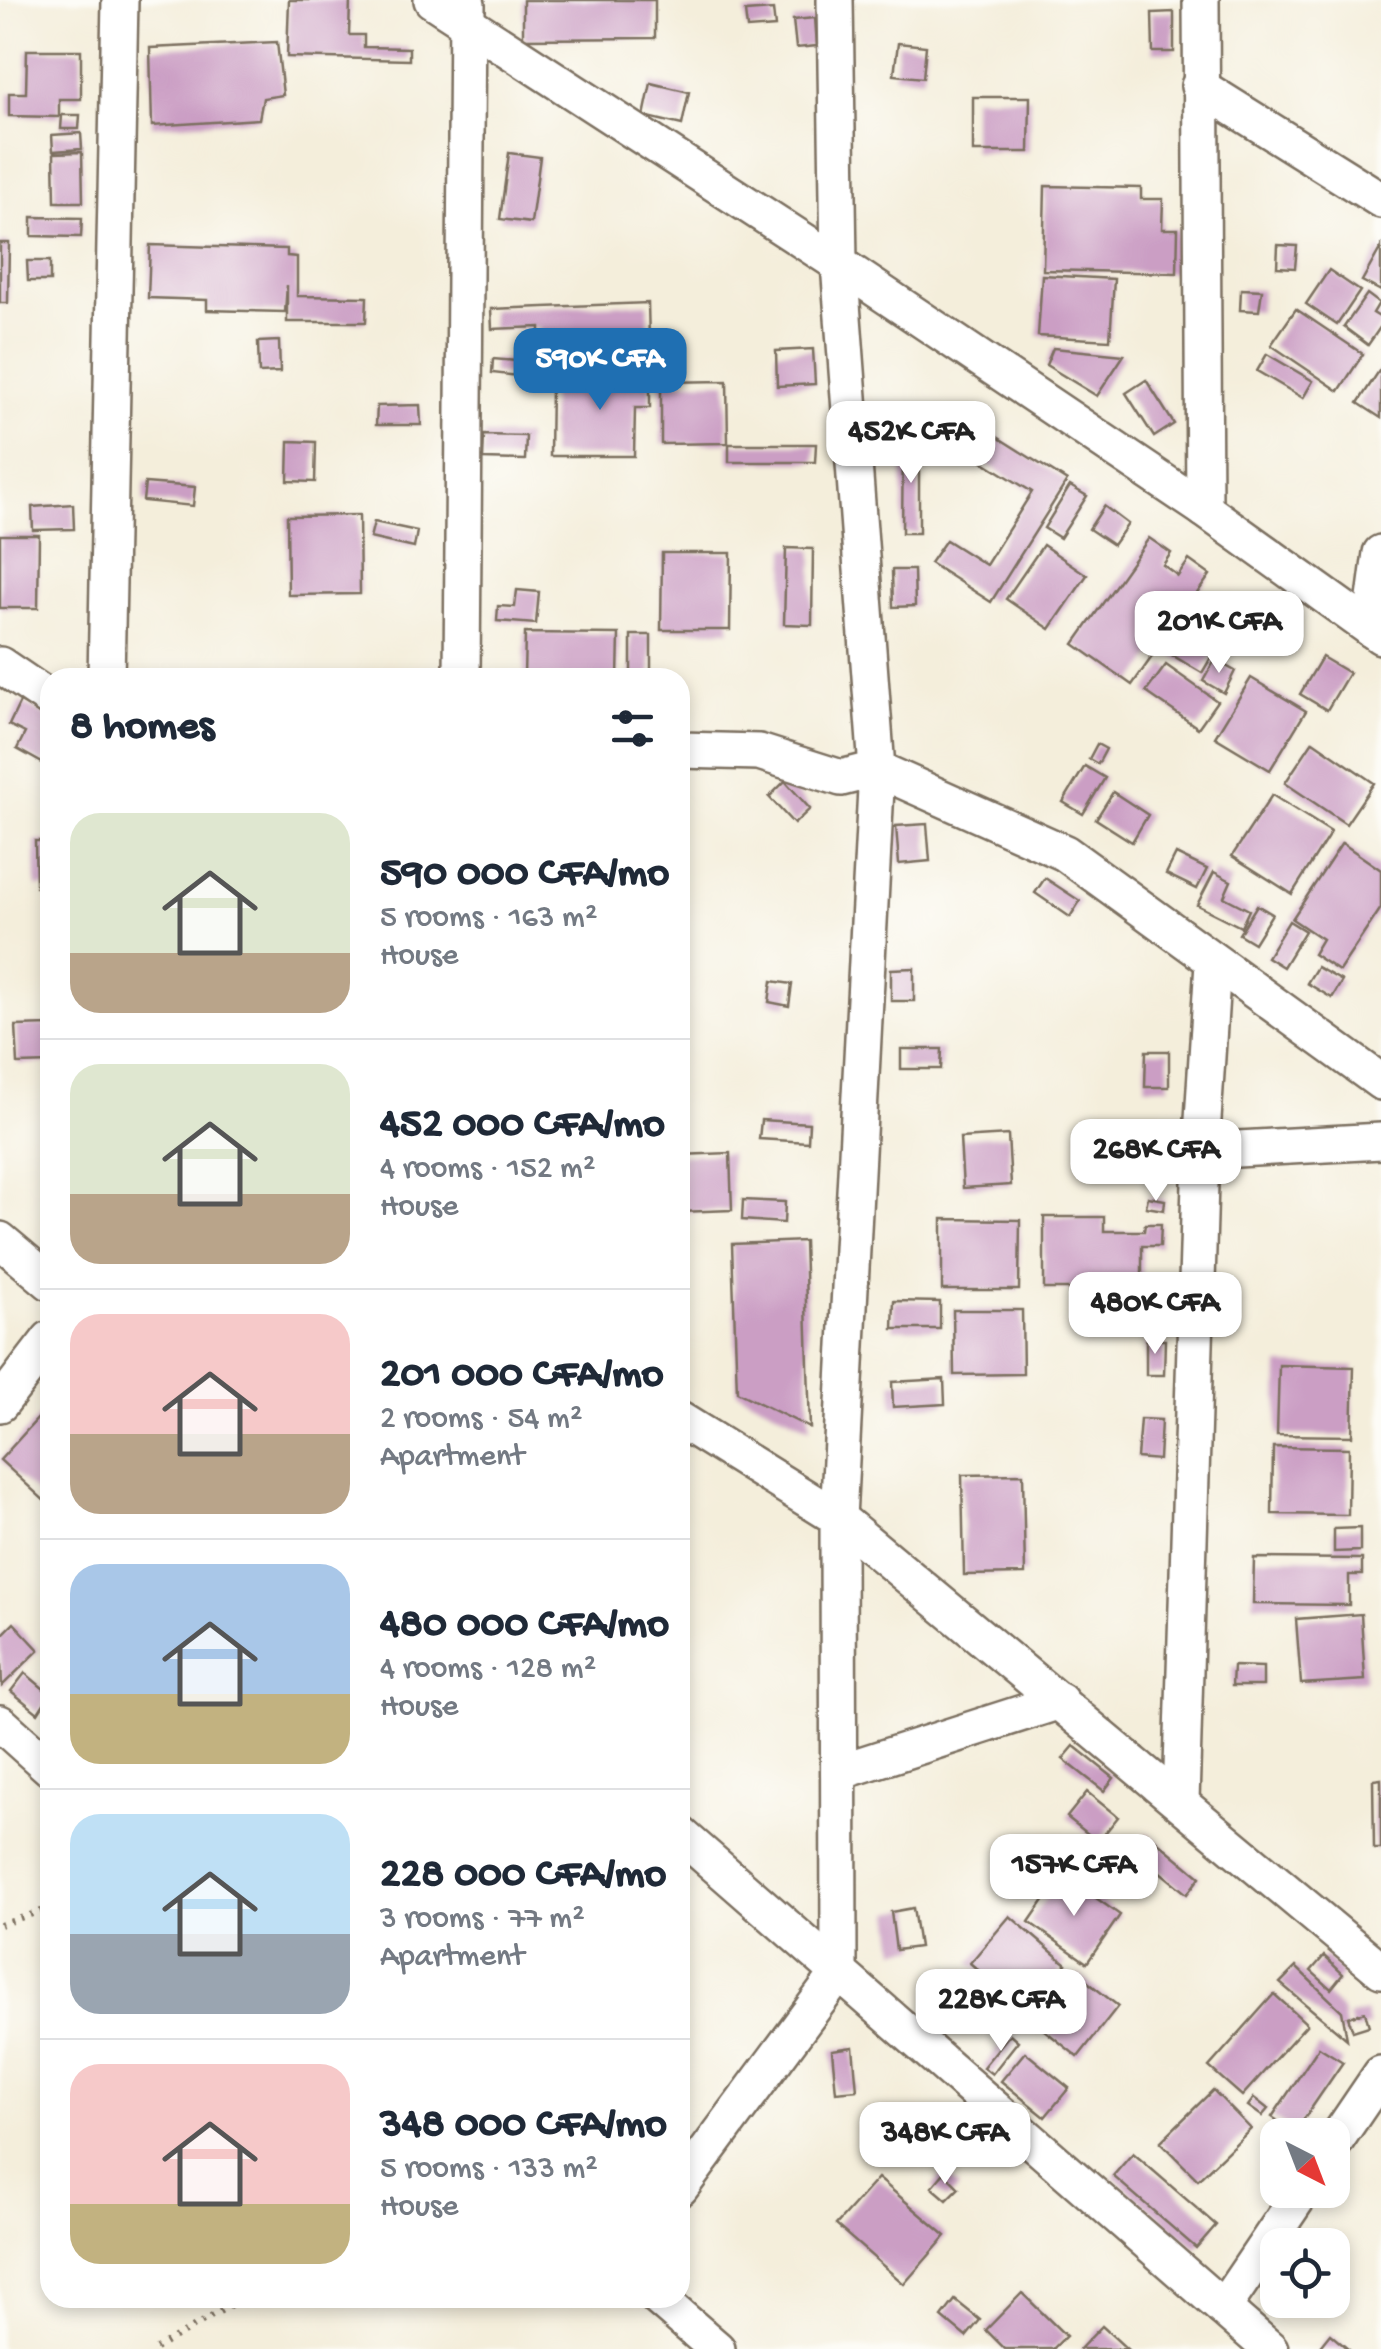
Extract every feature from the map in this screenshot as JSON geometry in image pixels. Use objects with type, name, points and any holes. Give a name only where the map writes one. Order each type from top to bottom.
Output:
[{"type":"street","points":[[106,668],[120,0]]},
{"type":"street","points":[[432,0],[467,10],[1204,509],[1376,632]]},
{"type":"street","points":[[690,2174],[839,1972],[838,1518],[878,768],[839,264],[835,0]]},
{"type":"street","points":[[1201,0],[1204,509]]},
{"type":"street","points":[[462,668],[467,10]]},
{"type":"street","points":[[1199,86],[1381,200]]},
{"type":"street","points":[[1376,632],[1381,553]]},
{"type":"street","points":[[0,665],[40,692]]},
{"type":"street","points":[[690,750],[759,752],[841,778],[878,768],[1065,853],[1381,1082]]},
{"type":"street","points":[[1181,1801],[1201,1151],[1213,963]]},
{"type":"street","points":[[1201,1151],[1381,1141]]},
{"type":"street","points":[[0,1240],[40,1274]]},
{"type":"street","points":[[0,1404],[40,1353]]},
{"type":"street","points":[[690,1426],[838,1518],[1381,1970]]},
{"type":"street","points":[[839,1772],[1060,1701]]},
{"type":"street","points":[[0,1723],[40,1759]]},
{"type":"street","points":[[690,1843],[1270,2349]]},
{"type":"street","points":[[1350,2120],[1381,2074]]},
{"type":"street","points":[[1223,2308],[1291,2208]]},
{"type":"street","points":[[670,2308],[718,2349]]},
{"type":"path","points":[[0,1925],[40,1911]]},
{"type":"path","points":[[156,2349],[225,2308]]},
{"type":"building","points":[[289,0],[350,0],[349,35],[364,35],[364,47],[409,48],[409,60],[287,57]]},
{"type":"building","points":[[523,0],[655,0],[655,38],[523,39]]},
{"type":"building","points":[[773,10],[775,27],[747,29],[745,12]]},
{"type":"building","points":[[1174,12],[1174,52],[1153,52],[1152,13]]},
{"type":"building","points":[[815,18],[817,46],[796,48],[793,20]]},
{"type":"building","points":[[277,42],[283,95],[263,98],[259,119],[152,126],[150,48]]},
{"type":"building","points":[[898,43],[926,46],[923,78],[894,75]]},
{"type":"building","points":[[27,50],[81,50],[81,99],[59,99],[59,117],[9,116],[9,93],[26,93]]},
{"type":"building","points":[[651,83],[689,92],[682,125],[644,116]]},
{"type":"building","points":[[973,97],[1030,97],[1029,152],[973,152]]},
{"type":"building","points":[[62,115],[80,115],[79,129],[61,129]]},
{"type":"building","points":[[81,133],[82,149],[53,151],[52,135]]},
{"type":"building","points":[[82,152],[83,202],[55,202],[54,153]]},
{"type":"building","points":[[509,153],[540,157],[531,223],[500,219]]},
{"type":"building","points":[[1045,186],[1141,188],[1141,199],[1163,199],[1162,229],[1178,229],[1177,273],[1043,270]]},
{"type":"building","points":[[32,217],[82,218],[81,237],[32,236]]},
{"type":"building","points":[[0,243],[9,243],[8,303],[0,303]]},
{"type":"building","points":[[150,245],[287,249],[287,256],[297,257],[297,296],[367,297],[366,322],[287,322],[287,285],[285,312],[207,310],[207,300],[148,298]]},
{"type":"building","points":[[1278,245],[1297,246],[1295,268],[1277,267]]},
{"type":"building","points":[[1381,247],[1381,291],[1362,281]]},
{"type":"building","points":[[27,261],[50,261],[50,281],[28,281]]},
{"type":"building","points":[[1329,270],[1360,291],[1337,325],[1306,304]]},
{"type":"building","points":[[1042,275],[1114,279],[1110,340],[1038,336]]},
{"type":"building","points":[[1241,289],[1262,290],[1259,311],[1240,310]]},
{"type":"building","points":[[1367,294],[1379,303],[1373,313],[1381,318],[1381,326],[1368,345],[1344,327]]},
{"type":"building","points":[[648,303],[649,341],[540,345],[540,327],[492,329],[491,309]]},
{"type":"building","points":[[1296,309],[1363,354],[1339,391],[1271,345]]},
{"type":"building","points":[[279,341],[280,372],[259,373],[258,342]]},
{"type":"building","points":[[1053,348],[1124,355],[1097,396],[1046,365]]},
{"type":"building","points":[[813,349],[815,384],[777,386],[776,351]]},
{"type":"building","points":[[1267,354],[1313,381],[1303,398],[1257,371]]},
{"type":"building","points":[[493,359],[538,363],[536,378],[492,373]]},
{"type":"building","points":[[605,361],[650,363],[650,408],[635,408],[634,456],[550,456],[551,386],[603,386]]},
{"type":"building","points":[[1381,368],[1381,418],[1358,403]]},
{"type":"building","points":[[1146,380],[1174,424],[1154,437],[1126,393]]},
{"type":"building","points":[[727,381],[728,443],[661,444],[661,382]]},
{"type":"building","points":[[420,405],[421,425],[376,425],[377,406]]},
{"type":"building","points":[[983,428],[1067,481],[991,602],[930,563],[946,540],[986,565],[1032,492],[968,452]]},
{"type":"building","points":[[484,435],[526,436],[525,460],[483,459]]},
{"type":"building","points":[[903,439],[919,439],[919,533],[902,533]]},
{"type":"building","points":[[289,441],[316,442],[315,482],[288,481]]},
{"type":"building","points":[[729,444],[816,444],[815,462],[729,462]]},
{"type":"building","points":[[145,483],[195,487],[193,506],[143,501]]},
{"type":"building","points":[[1070,486],[1087,496],[1060,538],[1044,528]]},
{"type":"building","points":[[73,504],[74,529],[33,530],[32,507]]},
{"type":"building","points":[[1104,506],[1128,524],[1113,545],[1089,529]]},
{"type":"building","points":[[359,515],[360,594],[288,595],[287,516]]},
{"type":"building","points":[[374,522],[417,531],[414,548],[370,538]]},
{"type":"building","points":[[0,535],[39,535],[38,608],[0,608]]},
{"type":"building","points":[[1149,538],[1171,553],[1163,565],[1178,576],[1189,560],[1210,575],[1132,685],[1074,644]]},
{"type":"building","points":[[1043,545],[1087,575],[1050,629],[1006,599]]},
{"type":"building","points":[[786,548],[813,549],[812,625],[784,624]]},
{"type":"building","points":[[662,553],[731,553],[730,630],[661,630]]},
{"type":"building","points":[[892,570],[914,570],[915,606],[893,607]]},
{"type":"building","points":[[517,590],[539,592],[536,624],[497,621],[498,606],[515,607]]},
{"type":"building","points":[[525,633],[619,634],[618,668],[524,668]]},
{"type":"building","points":[[631,635],[651,635],[651,668],[631,668]]},
{"type":"building","points":[[1178,635],[1212,656],[1202,673],[1167,652]]},
{"type":"building","points":[[1322,657],[1349,673],[1327,710],[1300,694]]},
{"type":"building","points":[[1215,660],[1235,671],[1224,693],[1203,681]]},
{"type":"building","points":[[1166,665],[1217,701],[1198,728],[1146,692]]},
{"type":"building","points":[[1251,678],[1306,711],[1270,770],[1215,737]]},
{"type":"building","points":[[20,702],[40,713],[40,762],[17,749],[25,733],[9,725]]},
{"type":"building","points":[[1313,741],[1374,783],[1346,824],[1285,783]]},
{"type":"building","points":[[1097,744],[1106,749],[1098,764],[1089,759]]},
{"type":"building","points":[[1085,766],[1105,778],[1083,814],[1063,802]]},
{"type":"building","points":[[785,781],[810,809],[794,824],[769,797]]},
{"type":"building","points":[[1113,792],[1148,815],[1132,842],[1096,819]]},
{"type":"building","points":[[1272,795],[1331,832],[1292,894],[1232,856]]},
{"type":"building","points":[[927,824],[930,861],[899,864],[896,826]]},
{"type":"building","points":[[35,841],[40,841],[40,887],[36,887]]},
{"type":"building","points":[[1342,843],[1381,870],[1381,908],[1339,971],[1313,954],[1322,939],[1292,919]]},
{"type":"building","points":[[1176,854],[1207,869],[1197,889],[1166,874]]},
{"type":"building","points":[[1214,872],[1231,881],[1224,897],[1249,910],[1241,927],[1197,905]]},
{"type":"building","points":[[1045,878],[1080,901],[1070,917],[1035,893]]},
{"type":"building","points":[[1257,905],[1272,914],[1254,943],[1239,934]]},
{"type":"building","points":[[1289,921],[1305,931],[1283,967],[1267,957]]},
{"type":"building","points":[[1317,967],[1342,981],[1332,998],[1307,983]]},
{"type":"building","points":[[914,968],[914,1001],[891,1001],[891,969]]},
{"type":"building","points":[[772,981],[792,984],[789,1006],[769,1002]]},
{"type":"building","points":[[40,1025],[40,1063],[18,1064],[16,1026]]},
{"type":"building","points":[[901,1049],[942,1049],[941,1069],[901,1069]]},
{"type":"building","points":[[1146,1051],[1169,1051],[1169,1087],[1145,1087]]},
{"type":"building","points":[[761,1120],[809,1123],[808,1142],[759,1139]]},
{"type":"building","points":[[1123,1129],[1167,1133],[1164,1174],[1119,1170]]},
{"type":"building","points":[[1008,1135],[1011,1185],[963,1188],[960,1138]]},
{"type":"building","points":[[730,1153],[732,1210],[690,1212],[690,1155]]},
{"type":"building","points":[[1148,1197],[1165,1200],[1164,1210],[1146,1207]]},
{"type":"building","points":[[743,1200],[785,1202],[784,1223],[742,1220]]},
{"type":"building","points":[[1044,1217],[1104,1217],[1104,1231],[1144,1231],[1145,1224],[1161,1224],[1160,1246],[1142,1246],[1142,1289],[1044,1289]]},
{"type":"building","points":[[942,1219],[1020,1220],[1019,1290],[942,1290]]},
{"type":"building","points":[[804,1241],[810,1428],[737,1392],[732,1244]]},
{"type":"building","points":[[894,1301],[940,1302],[940,1329],[893,1329]]},
{"type":"building","points":[[953,1310],[1022,1310],[1023,1374],[954,1375]]},
{"type":"building","points":[[1146,1340],[1165,1340],[1164,1375],[1146,1375]]},
{"type":"building","points":[[1279,1365],[1354,1367],[1352,1436],[1277,1435]]},
{"type":"building","points":[[944,1379],[945,1404],[893,1407],[892,1382]]},
{"type":"building","points":[[40,1416],[40,1497],[0,1460]]},
{"type":"building","points":[[1140,1419],[1161,1420],[1159,1460],[1137,1458]]},
{"type":"building","points":[[1273,1447],[1349,1448],[1348,1515],[1272,1514]]},
{"type":"building","points":[[1023,1474],[1025,1574],[964,1575],[962,1475]]},
{"type":"building","points":[[1360,1528],[1360,1551],[1334,1552],[1334,1529]]},
{"type":"building","points":[[1254,1558],[1362,1559],[1362,1575],[1349,1575],[1349,1605],[1253,1604]]},
{"type":"building","points":[[1361,1614],[1365,1680],[1301,1684],[1296,1619]]},
{"type":"building","points":[[14,1623],[39,1650],[2,1686],[0,1637]]},
{"type":"building","points":[[1233,1666],[1263,1667],[1263,1686],[1232,1686]]},
{"type":"building","points":[[25,1673],[40,1686],[38,1713],[11,1691]]},
{"type":"building","points":[[1074,1746],[1114,1778],[1104,1791],[1063,1759]]},
{"type":"building","points":[[1381,1779],[1381,1849],[1374,1849],[1373,1780]]},
{"type":"building","points":[[1087,1792],[1118,1817],[1098,1842],[1067,1817]]},
{"type":"building","points":[[1147,1833],[1200,1877],[1187,1894],[1154,1867],[1137,1888],[1116,1870]]},
{"type":"building","points":[[1062,1874],[1120,1915],[1087,1963],[1029,1922]]},
{"type":"building","points":[[913,1908],[919,1947],[896,1950],[891,1912]]},
{"type":"building","points":[[1010,1916],[1066,1964],[1026,2011],[970,1963]]},
{"type":"building","points":[[1324,1956],[1343,1974],[1331,1989],[1311,1971]]},
{"type":"building","points":[[1296,1967],[1342,2011],[1347,2039],[1280,1983]]},
{"type":"building","points":[[1079,1975],[1118,2006],[1078,2057],[1038,2025]]},
{"type":"building","points":[[1274,1994],[1307,2024],[1242,2096],[1209,2067]]},
{"type":"building","points":[[1365,2012],[1369,2026],[1353,2031],[1348,2017]]},
{"type":"building","points":[[1010,2034],[1018,2041],[992,2074],[983,2067]]},
{"type":"building","points":[[853,2047],[857,2090],[836,2092],[832,2050]]},
{"type":"building","points":[[1319,2047],[1343,2062],[1305,2118],[1272,2117]]},
{"type":"building","points":[[1025,2052],[1069,2088],[1045,2117],[1001,2081]]},
{"type":"building","points":[[1213,2090],[1251,2129],[1198,2180],[1160,2142]]},
{"type":"building","points":[[1254,2098],[1268,2109],[1262,2116],[1248,2106]]},
{"type":"building","points":[[1133,2153],[1216,2225],[1196,2248],[1113,2176]]},
{"type":"building","points":[[944,2173],[959,2188],[947,2200],[932,2187]]},
{"type":"building","points":[[878,2178],[946,2236],[904,2284],[836,2225]]},
{"type":"building","points":[[1022,2293],[1066,2336],[1053,2349],[1005,2349],[986,2330]]},
{"type":"building","points":[[955,2300],[980,2320],[966,2337],[942,2317]]},
{"type":"building","points":[[1102,2326],[1127,2349],[1080,2349]]},
{"type":"building","points":[[1330,2334],[1348,2349],[1318,2349]]}]
